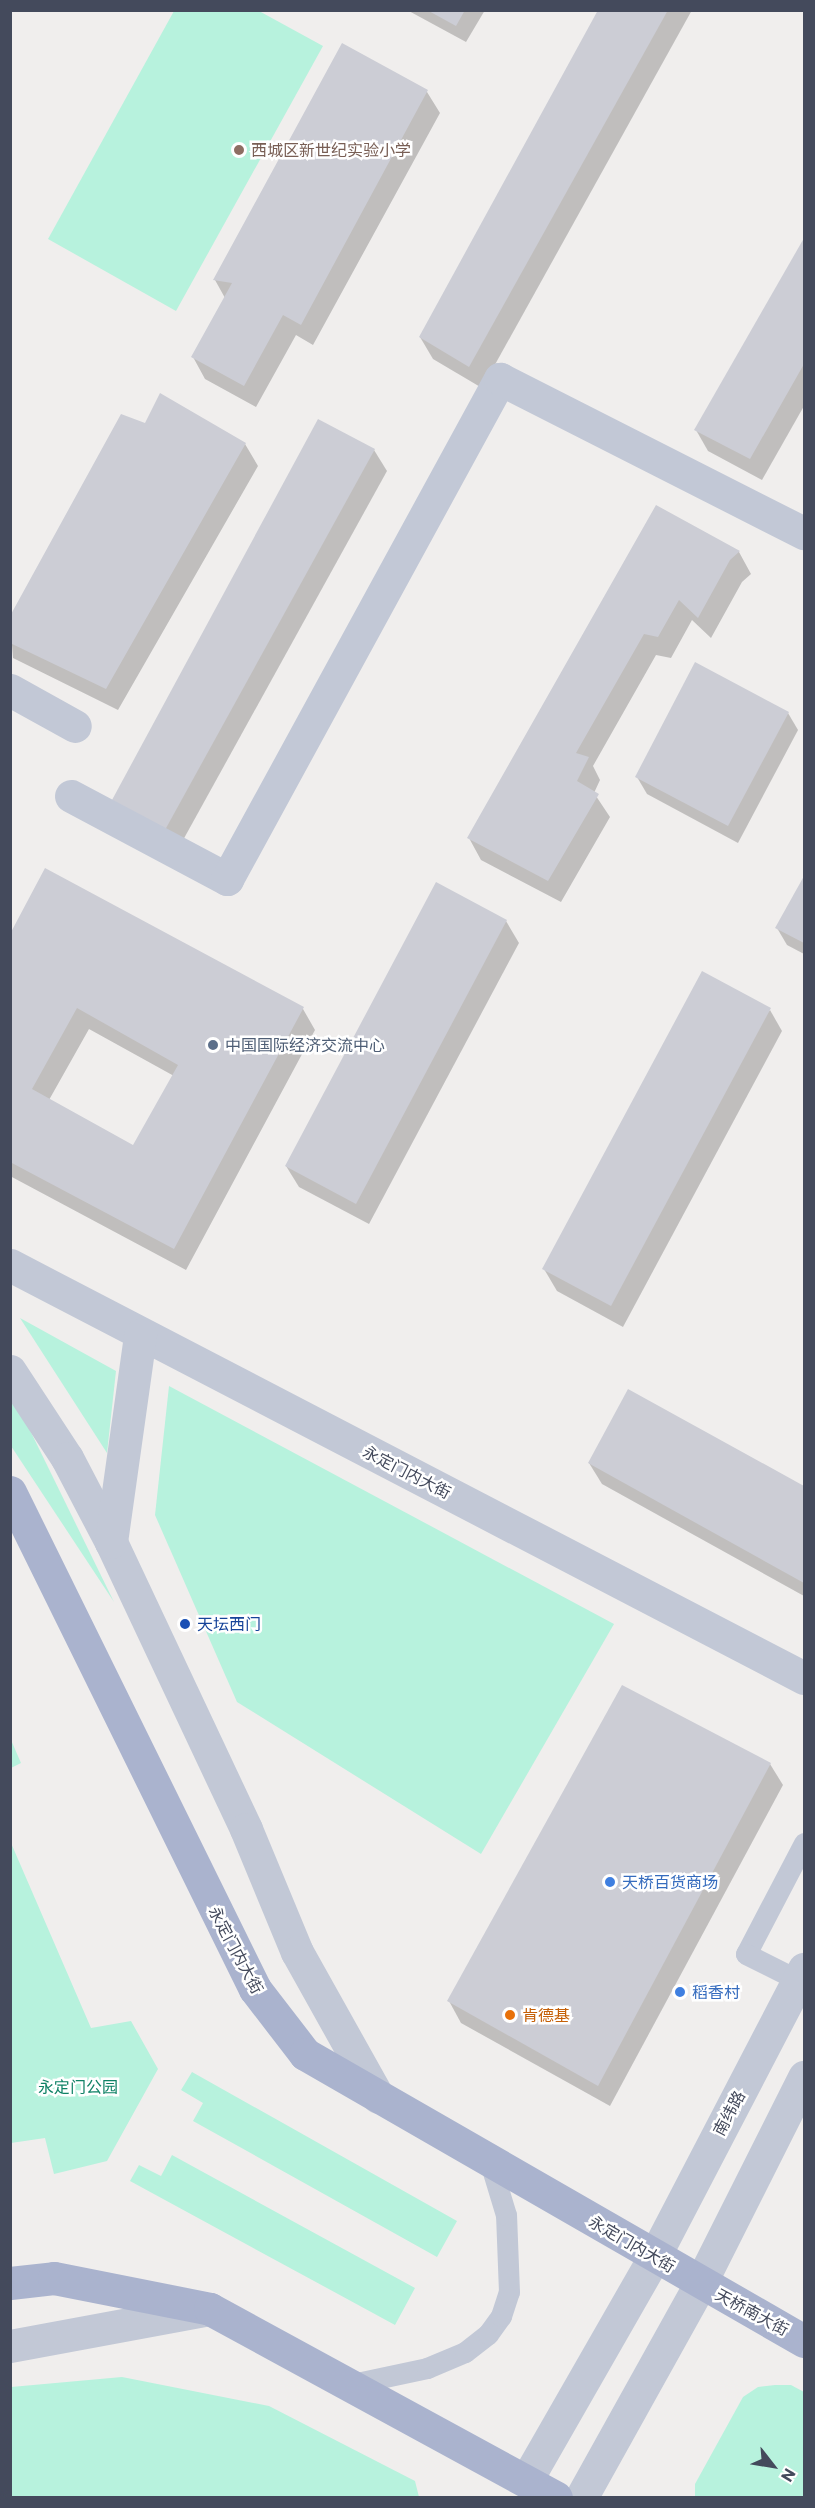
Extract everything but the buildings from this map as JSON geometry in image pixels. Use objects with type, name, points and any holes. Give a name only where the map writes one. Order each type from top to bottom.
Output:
[{"type":"main road","name":"永定门内大街","points":[[10,1492],[255,1989],[305,2054],[700,2284]]},
{"type":"main road","points":[[10,2283],[54,2278],[210,2309],[527,2479],[556,2498]]},
{"type":"main road","name":"天桥南大街","points":[[700,2284],[804,2341]]},
{"type":"street","points":[[71,796],[227,879],[500,379],[804,533]]},
{"type":"street","points":[[10,690],[75,726]]},
{"type":"street","name":"永定门内大街","points":[[10,1265],[140,1335],[804,1677]]},
{"type":"street","points":[[111,1542],[140,1335]]},
{"type":"street","points":[[10,1371],[67,1458],[111,1542],[192,1711],[257,1855],[297,1952],[378,2097]]},
{"type":"street","name":"南纬路","points":[[527,2479],[654,2257],[802,1977]]},
{"type":"street","points":[[581,2498],[700,2284],[804,2077]]},
{"type":"street","points":[[10,2346],[210,2309]]},
{"type":"lane","points":[[802,1977],[746,1954],[804,1843]]},
{"type":"lane","points":[[352,2384],[427,2368],[465,2352],[488,2334],[501,2316],[509,2292],[507,2215],[490,2162]]},
{"type":"green space","points":[[174,11],[259,11],[323,46],[176,311],[48,239]]},
{"type":"green space","points":[[20,1318],[116,1371],[107,1453]]},
{"type":"green space","points":[[169,1386],[614,1624],[481,1854],[237,1702],[155,1515]]},
{"type":"green space","points":[[10,1401],[23,1416],[114,1602],[11,1446]]},
{"type":"green space","points":[[11,1740],[21,1763],[10,1768]]},
{"type":"green space","name":"永定门公园","points":[[11,1843],[91,2028],[131,2021],[158,2069],[107,2161],[54,2174],[45,2138],[11,2143]]},
{"type":"green space","points":[[192,2072],[457,2221],[437,2257],[193,2121],[203,2103],[181,2090]]},
{"type":"green space","points":[[172,2155],[415,2288],[395,2325],[130,2181],[139,2165],[161,2176]]},
{"type":"green space","points":[[122,2377],[269,2406],[415,2481],[419,2497],[11,2497],[11,2387]]},
{"type":"green space","points":[[791,2385],[804,2392],[804,2497],[695,2497],[695,2484],[743,2397],[758,2387]]},
{"type":"place","name":"西城区新世纪实验小学","points":[[239,150]]},
{"type":"place","name":"中国国际经济交流中心","points":[[213,1045]]},
{"type":"place","name":"天坛西门","points":[[185,1624]]},
{"type":"place","name":"天桥百货商场","points":[[610,1882]]},
{"type":"place","name":"稻香村","points":[[680,1992]]},
{"type":"place","name":"肯德基","points":[[510,2015]]}]
